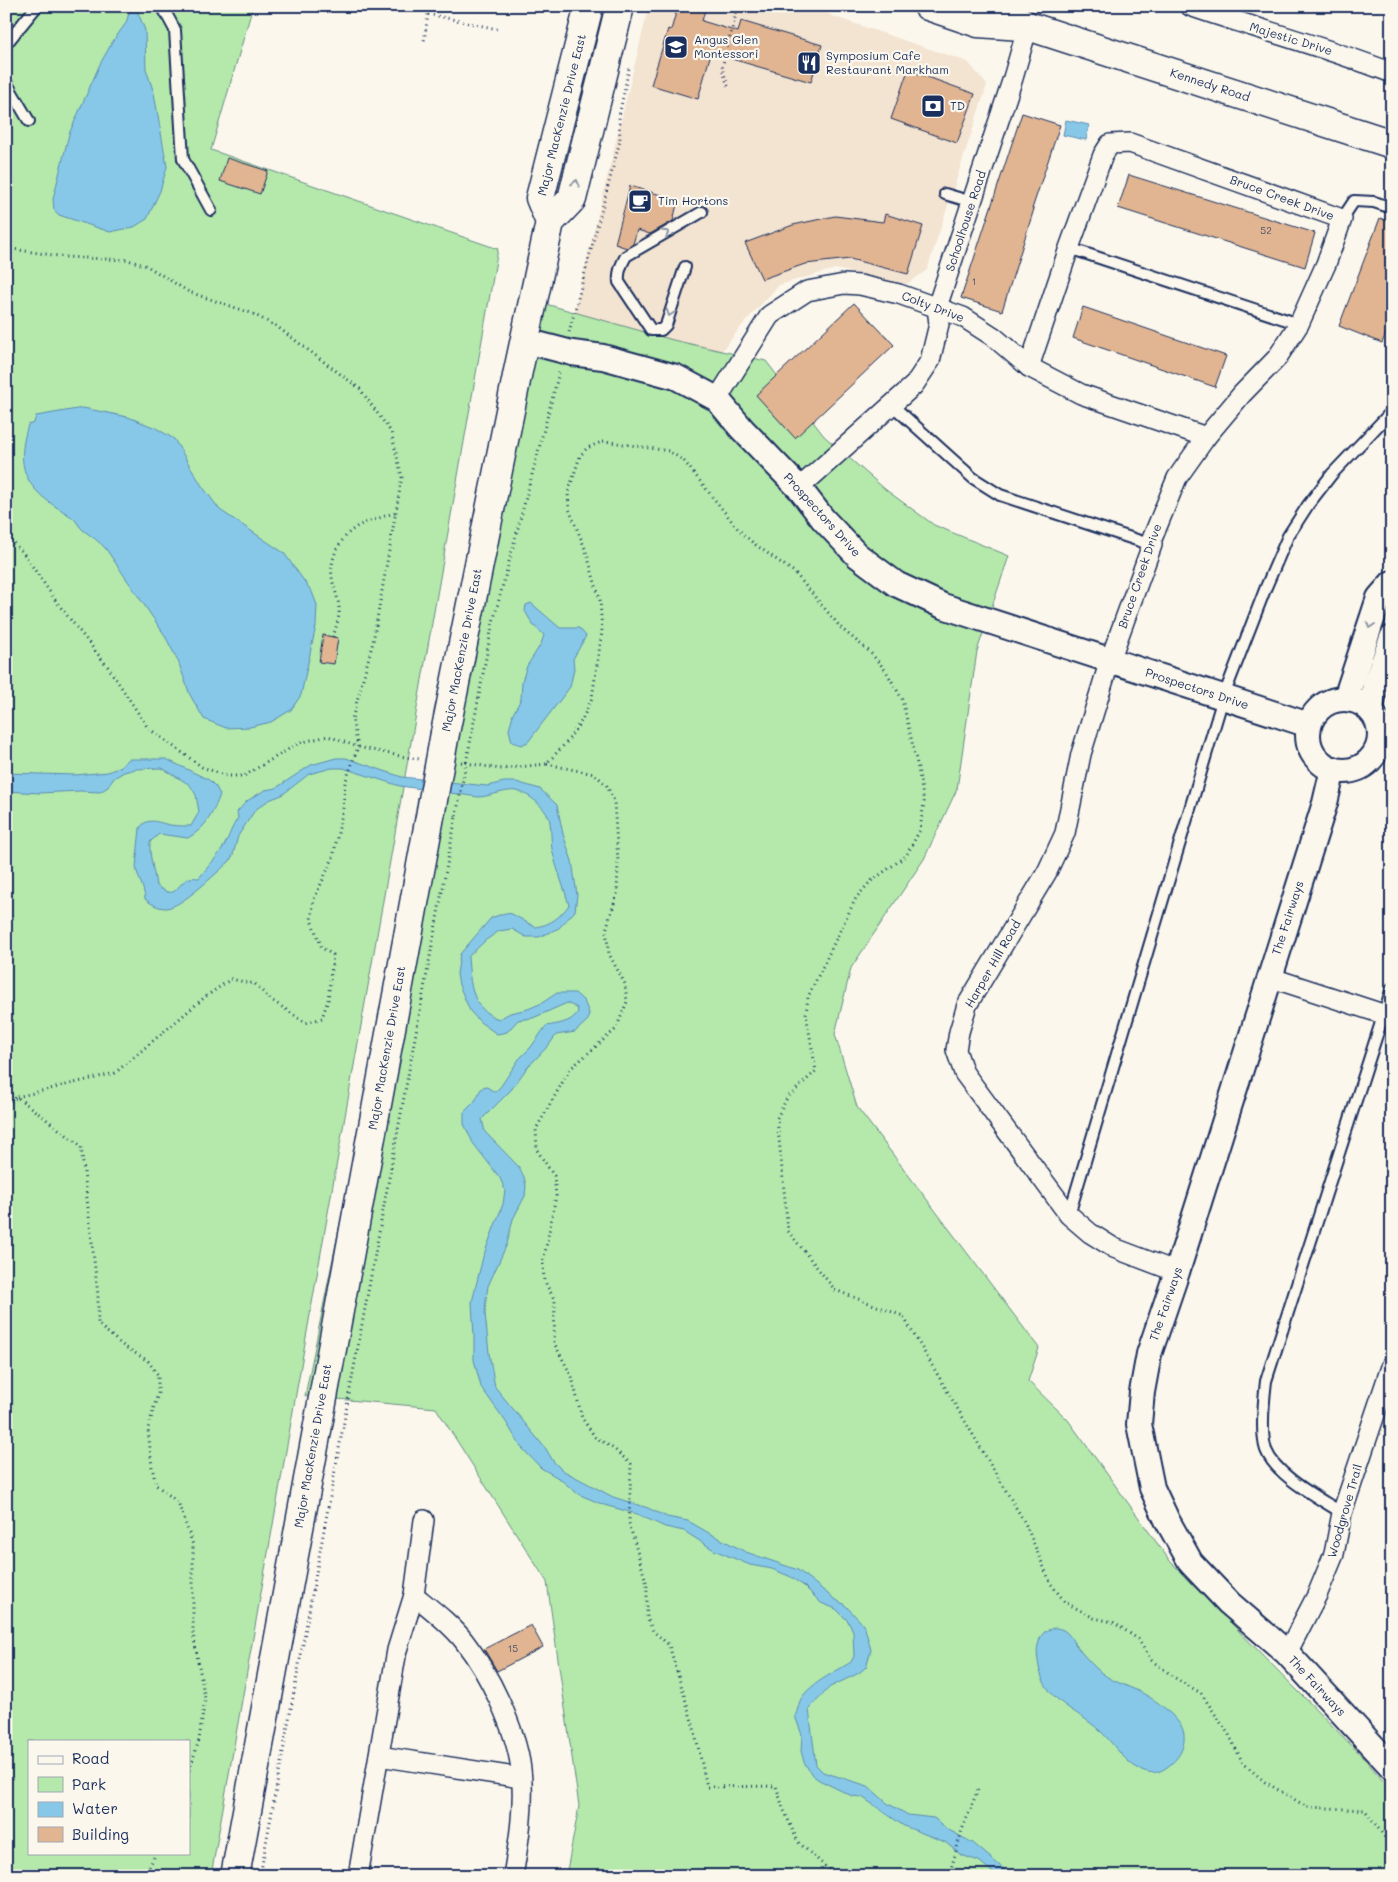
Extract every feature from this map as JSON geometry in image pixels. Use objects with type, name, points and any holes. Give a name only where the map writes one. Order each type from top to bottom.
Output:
[{"type":"main road","name":"Major MacKenzie Drive East","points":[[550,222],[540,198],[589,6]]},
{"type":"main road","name":"Major MacKenzie Drive East","points":[[235,1876],[444,814],[518,371],[526,341],[550,222],[572,199],[620,6]]},
{"type":"main road","name":"Kennedy Road","points":[[928,6],[978,23],[1028,26]]},
{"type":"main road","name":"Kennedy Road","points":[[995,6],[1028,26],[1392,144]]},
{"type":"street","name":"Majestic Drive","points":[[1190,6],[1258,30],[1348,56],[1392,73]]},
{"type":"street","name":"Schoolhouse Road","points":[[799,488],[914,385],[930,361],[939,324],[937,307],[1013,78],[1028,26]]},
{"type":"street","name":"Bruce Creek Drive","points":[[1029,367],[1069,248],[1103,155],[1110,144],[1130,143],[1342,219],[1326,264],[1299,324],[1277,358],[1242,394],[1206,437],[1177,478],[1152,539],[1152,545],[1110,660]]},
{"type":"street","name":"Colty Drive","points":[[717,399],[770,315],[808,291],[844,284],[900,294],[963,316],[994,337],[1029,367],[1081,394],[1206,437]]},
{"type":"street","name":"Prospectors Drive","points":[[526,341],[572,353],[603,357],[676,377],[717,399],[742,429],[799,488],[856,555],[896,584],[943,606],[1309,725]]},
{"type":"street","points":[[1346,698],[1379,598],[1392,583]]},
{"type":"street","points":[[1370,709],[1375,686],[1392,638]]},
{"type":"street","name":"Harper Hill Road","points":[[1110,660],[1080,754],[1065,834],[1047,872],[967,1005],[956,1050],[964,1073],[1069,1215],[1090,1233],[1114,1248],[1177,1272]]},
{"type":"street","points":[[1346,698],[1360,702],[1370,709],[1377,719],[1386,743],[1374,756],[1361,768],[1344,772],[1333,770],[1320,762],[1313,754],[1309,745],[1309,725],[1317,711],[1330,702],[1346,698]]},
{"type":"street","name":"The Fairways","points":[[1333,770],[1325,803],[1177,1272],[1148,1354],[1139,1424],[1152,1488],[1190,1563],[1229,1603],[1287,1654],[1392,1767]]},
{"type":"street","points":[[1269,977],[1387,1016]]},
{"type":"street","name":"Woodgrove Trail","points":[[1287,1654],[1317,1595],[1334,1554],[1342,1513],[1392,1364]]},
{"type":"street","points":[[358,1876],[397,1650],[414,1595],[424,1520]]},
{"type":"street","points":[[414,1595],[440,1616],[463,1640],[481,1665],[512,1730],[521,1769],[520,1831],[513,1876]]},
{"type":"street","points":[[379,1756],[521,1778]]},
{"type":"lane","points":[[6,44],[37,6]]},
{"type":"lane","points":[[162,6],[175,30],[183,159],[211,210]]},
{"type":"lane","points":[[6,82],[29,121]]},
{"type":"lane","points":[[945,194],[972,202]]},
{"type":"lane","points":[[1342,219],[1354,201],[1374,202],[1392,208]]},
{"type":"lane","points":[[685,267],[666,325],[661,330],[651,330],[619,282],[618,273],[621,264],[626,256],[702,212]]},
{"type":"lane","points":[[1069,248],[1299,324]]},
{"type":"lane","points":[[892,405],[973,478],[1000,495],[1152,545]]},
{"type":"lane","points":[[1069,1215],[1223,698],[1266,587],[1288,536],[1332,474],[1392,411]]},
{"type":"lane","points":[[1342,1513],[1283,1474],[1266,1450],[1263,1418],[1266,1380],[1387,1016],[1392,988]]},
{"type":"path","points":[[423,6],[428,14],[424,42]]},
{"type":"path","points":[[728,86],[722,68],[738,6]]},
{"type":"path","points":[[428,14],[497,29]]},
{"type":"path","points":[[6,248],[65,257],[128,260],[148,266],[189,292],[251,313],[276,326],[360,390],[391,432],[402,478],[374,642],[352,719],[358,747],[345,783],[333,858],[314,899],[311,920],[322,948],[333,956],[328,1000],[322,1018],[306,1022],[270,999],[255,984],[231,979],[205,996],[115,1072],[17,1097],[6,1104]]},
{"type":"path","points":[[546,764],[566,743],[582,720],[592,698],[602,632],[600,600],[586,551],[569,509],[568,493],[580,456],[587,448],[604,441],[669,451],[684,461],[738,529],[753,543],[794,572],[842,629],[870,652],[886,670],[902,699],[924,802],[920,830],[906,856],[870,882],[856,898],[808,997],[806,1014],[816,1072],[786,1098],[777,1118],[788,1231],[835,1290],[903,1316],[1025,1523],[1051,1584],[1065,1602],[1094,1618],[1113,1622],[1138,1639],[1151,1660],[1201,1694],[1229,1735],[1243,1763],[1265,1782],[1307,1807],[1365,1810],[1389,1843],[1392,1855]]},
{"type":"path","points":[[333,637],[338,624],[340,609],[331,567],[339,546],[347,534],[359,525],[396,512]]},
{"type":"path","points":[[6,535],[24,554],[58,604],[108,667],[148,728],[202,767],[227,776],[244,776],[299,743],[328,736],[358,747],[422,759]]},
{"type":"path","points":[[260,1876],[458,736]]},
{"type":"path","points":[[457,762],[500,769],[546,764],[594,774],[606,784],[614,801],[618,862],[617,894],[606,930],[609,954],[625,984],[627,1002],[616,1028],[570,1069],[536,1128],[537,1150],[554,1176],[556,1196],[543,1263],[544,1280],[556,1301],[554,1343],[572,1377],[582,1418],[595,1437],[631,1464],[628,1523],[647,1585],[647,1618],[653,1631],[669,1645],[694,1728],[707,1787],[776,1786],[783,1808],[798,1842],[836,1876]]},
{"type":"path","points":[[17,1097],[81,1146],[98,1295],[98,1324],[122,1345],[148,1361],[158,1375],[158,1393],[148,1429],[152,1466],[156,1485],[178,1502],[193,1545],[193,1634],[205,1699],[199,1740],[190,1768]]},
{"type":"path","points":[[949,1876],[962,1830],[978,1787]]},
{"type":"path","points":[[145,1876],[156,1854]]},
{"type":"shaded area","points":[[649,6],[817,6],[832,16],[968,62],[987,85],[927,270],[907,284],[835,269],[779,285],[744,323],[716,358],[574,313]]},
{"type":"green space","points":[[6,6],[253,6],[211,150],[498,249],[211,1876],[6,1876]]},
{"type":"green space","points":[[528,299],[673,340],[766,361],[824,436],[886,490],[934,525],[1009,556],[977,651],[957,789],[924,859],[851,968],[835,1034],[857,1107],[1039,1348],[1028,1381],[1068,1420],[1170,1561],[1362,1756],[1392,1791],[1392,1876],[566,1876],[579,1806],[547,1582],[436,1408],[305,1396]]},
{"type":"water","points":[[136,8],[145,30],[146,69],[154,93],[167,167],[160,191],[147,219],[134,227],[110,232],[59,215],[54,210],[53,199],[69,134],[100,64],[126,23],[129,13]]},
{"type":"water","points":[[1066,120],[1089,125],[1086,140],[1063,135]]},
{"type":"water","points":[[83,408],[128,417],[156,428],[174,439],[202,486],[220,510],[284,553],[312,592],[317,605],[316,626],[301,695],[291,710],[271,722],[250,727],[226,728],[204,719],[190,695],[178,661],[164,634],[106,549],[82,529],[73,518],[44,498],[30,482],[23,465],[23,446],[28,425],[34,423],[36,416]]},
{"type":"water","points":[[531,603],[560,628],[579,628],[586,636],[573,659],[574,669],[570,687],[528,742],[521,745],[512,742],[509,730],[513,714],[521,699],[522,681],[527,666],[541,644],[544,635],[533,625],[525,611],[526,605]]},
{"type":"water","points":[[336,758],[346,758],[402,777],[487,786],[504,782],[516,782],[540,789],[557,805],[563,834],[572,861],[577,895],[575,911],[559,928],[539,937],[526,937],[512,929],[499,931],[468,957],[471,985],[477,1002],[490,1015],[499,1019],[510,1013],[528,1009],[542,1003],[557,993],[575,993],[584,1001],[589,1013],[588,1020],[575,1032],[556,1035],[526,1069],[511,1090],[482,1119],[485,1132],[519,1167],[526,1186],[525,1196],[513,1219],[507,1244],[488,1286],[485,1313],[495,1387],[562,1470],[613,1497],[648,1508],[667,1517],[688,1521],[746,1552],[798,1570],[833,1598],[845,1605],[865,1628],[871,1650],[866,1667],[859,1673],[830,1687],[809,1709],[816,1765],[823,1772],[868,1786],[887,1803],[908,1815],[934,1818],[947,1829],[973,1843],[1012,1876],[997,1876],[979,1861],[961,1855],[945,1842],[904,1826],[862,1797],[852,1796],[812,1775],[804,1762],[801,1751],[802,1735],[795,1716],[800,1701],[809,1689],[851,1662],[854,1656],[853,1632],[848,1621],[836,1609],[821,1603],[804,1586],[789,1576],[772,1569],[750,1565],[714,1550],[684,1531],[665,1527],[637,1514],[604,1505],[578,1494],[560,1479],[541,1468],[521,1447],[481,1387],[474,1360],[472,1302],[483,1257],[503,1204],[505,1190],[500,1178],[473,1143],[464,1124],[464,1112],[475,1101],[483,1087],[485,1086],[495,1092],[501,1086],[519,1059],[531,1047],[546,1026],[568,1021],[578,1012],[577,1008],[567,1003],[533,1018],[518,1020],[507,1032],[497,1034],[480,1022],[470,1011],[459,985],[457,974],[460,954],[491,918],[505,913],[512,914],[535,927],[555,920],[569,905],[552,849],[550,820],[540,805],[532,798],[517,791],[479,797],[400,786],[343,768],[332,768],[309,774],[282,795],[269,800],[255,810],[238,836],[229,862],[190,896],[166,908],[150,903],[145,899],[136,867],[140,828],[143,824],[150,821],[191,826],[199,812],[196,795],[190,785],[162,768],[136,769],[124,772],[114,778],[108,787],[100,792],[40,793],[6,791],[6,773],[75,775],[108,772],[120,767],[129,759],[166,759],[209,780],[216,787],[220,795],[212,814],[200,830],[188,838],[159,834],[150,842],[156,885],[163,890],[172,892],[185,880],[199,878],[224,846],[238,818],[237,812],[247,801],[265,790],[276,788],[311,765]]},
{"type":"water","points":[[1054,1628],[1062,1629],[1067,1633],[1101,1673],[1150,1698],[1172,1715],[1183,1729],[1184,1741],[1180,1754],[1171,1764],[1157,1772],[1148,1772],[1133,1765],[1127,1761],[1100,1731],[1055,1697],[1048,1689],[1039,1667],[1037,1648],[1043,1634],[1047,1630]]},
{"type":"building","points":[[678,6],[706,6],[702,21],[738,32],[741,21],[822,45],[811,82],[711,53],[698,99],[651,85],[668,29],[671,30]]},
{"type":"building","name":"TD","points":[[908,70],[975,94],[957,143],[891,119]]},
{"type":"building","points":[[1022,113],[1060,125],[1032,209],[1034,209],[1002,311],[961,298]]},
{"type":"building","points":[[227,158],[268,171],[260,194],[220,181]]},
{"type":"building","points":[[1129,175],[1315,233],[1305,267],[1118,208]]},
{"type":"building","points":[[630,186],[678,200],[673,221],[650,234],[637,230],[633,244],[627,248],[615,244]]},
{"type":"building","points":[[885,214],[923,226],[908,274],[850,259],[805,264],[762,279],[745,243],[793,225],[835,216],[883,222]]},
{"type":"building","points":[[1380,218],[1392,223],[1392,318],[1382,343],[1339,326]]},
{"type":"building","points":[[854,303],[894,345],[795,438],[756,395]]},
{"type":"building","points":[[1083,307],[1226,356],[1215,387],[1073,338]]},
{"type":"building","points":[[323,635],[338,638],[334,664],[319,662]]},
{"type":"building","points":[[531,1625],[543,1647],[497,1671],[484,1649]]},
{"type":"place","name":"Angus Glen Montessori","points":[[676,47]]},
{"type":"place","name":"Symposium Cafe Restaurant Markham","points":[[809,63]]},
{"type":"place","name":"TD","points":[[933,106]]},
{"type":"place","name":"Tim Hortons","points":[[640,201]]}]
